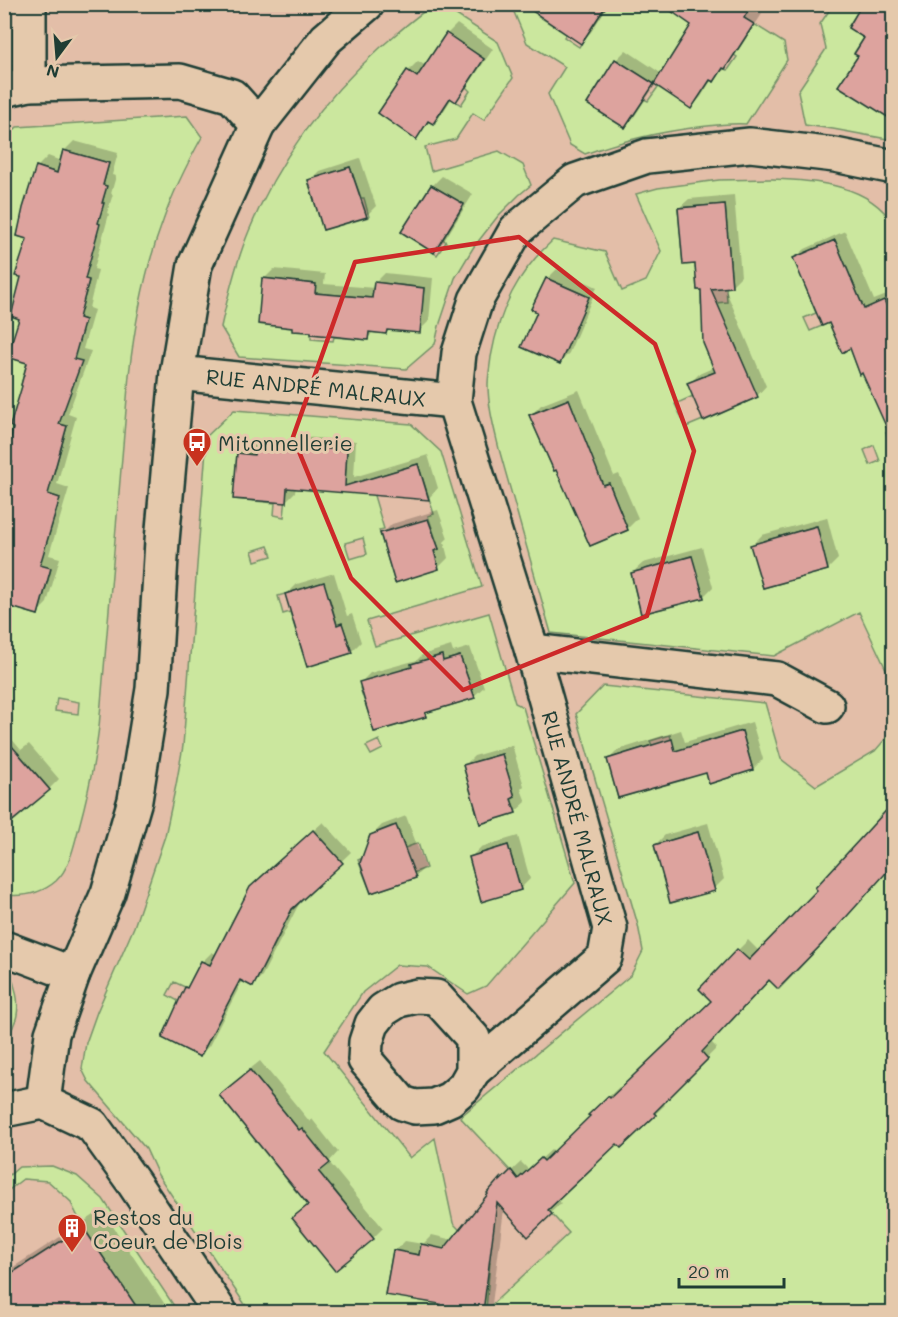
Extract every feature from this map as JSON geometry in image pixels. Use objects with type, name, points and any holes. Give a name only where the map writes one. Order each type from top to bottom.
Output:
[{"type":"street","points":[[29,4],[17,87],[180,81],[232,96],[258,125]]},
{"type":"street","points":[[43,1102],[52,1034],[73,974],[108,893],[135,800],[153,689],[162,541],[177,373],[195,265],[258,125],[326,39],[367,4]]},
{"type":"street","name":"RUE ANDRÉ MALRAUX","points":[[473,1071],[605,957],[610,928],[532,651],[454,401],[459,353],[476,300],[516,230],[575,181],[647,156],[750,146],[835,155],[894,166]]},
{"type":"street","name":"RUE ANDRÉ MALRAUX","points":[[177,373],[454,401]]},
{"type":"street","points":[[532,651],[777,679],[827,706]]},
{"type":"street","points":[[4,948],[73,974]]},
{"type":"street","points":[[4,1110],[43,1102],[92,1125],[220,1312]]},
{"type":"highlighted area","points":[[519,237],[655,344],[694,451],[647,616],[463,690],[351,578],[293,437],[355,262]]},
{"type":"green space","points":[[434,5],[441,5],[498,42],[513,78],[484,120],[473,113],[456,139],[425,147],[431,171],[499,151],[523,165],[531,185],[498,216],[473,248],[455,278],[435,344],[406,369],[239,357],[221,327],[244,243],[274,180],[304,132],[340,87],[413,19]],"holes":[[[446,33],[484,59],[466,87],[470,91],[461,105],[450,98],[434,124],[428,121],[416,139],[378,113],[407,70],[417,77]],[[350,167],[361,198],[364,198],[369,217],[323,230],[308,180]],[[431,185],[464,205],[443,239],[446,242],[437,255],[401,232]],[[262,278],[315,284],[315,293],[372,298],[374,282],[424,288],[419,332],[387,330],[386,334],[369,332],[368,340],[334,337],[333,341],[311,339],[311,332],[293,331]]]},
{"type":"green space","points":[[511,5],[529,5],[539,11],[537,15],[566,34],[564,37],[579,47],[607,5],[692,5],[696,28],[681,41],[654,84],[615,59],[587,104],[625,128],[644,99],[648,101],[658,87],[691,108],[710,80],[714,82],[723,68],[728,70],[737,57],[734,55],[754,24],[784,43],[787,60],[746,124],[670,131],[585,154],[570,145],[548,94],[565,67],[527,43]]},
{"type":"green space","points":[[833,5],[867,5],[857,13],[848,27],[864,38],[854,53],[858,56],[838,86],[892,120],[893,118],[893,140],[805,125],[798,91],[826,49],[820,24]]},
{"type":"green space","points":[[187,116],[202,137],[171,199],[163,221],[145,278],[137,316],[129,375],[99,727],[82,815],[71,856],[61,876],[38,892],[12,896],[5,895],[5,814],[12,822],[50,790],[18,753],[5,752],[5,605],[38,615],[51,569],[5,555],[46,544],[60,498],[7,482],[5,491],[5,139],[17,127]],"holes":[[[63,150],[109,163],[103,185],[106,186],[98,223],[77,277],[89,281],[76,317],[85,320],[71,358],[66,398],[21,385],[27,363],[7,357],[12,341],[25,345],[32,323],[35,282],[16,275],[37,242],[17,236],[36,166],[57,173]],[[15,411],[67,426],[54,473],[6,460],[13,428],[10,426]],[[57,698],[79,702],[78,714],[55,711]]]},
{"type":"green space","points":[[771,179],[823,183],[840,187],[870,200],[894,225],[893,322],[884,301],[864,309],[835,240],[794,258],[816,313],[804,318],[810,331],[829,323],[842,352],[850,348],[860,374],[862,373],[893,430],[886,433],[894,452],[893,684],[859,612],[774,656],[551,633],[499,449],[489,401],[488,382],[491,357],[499,323],[512,292],[529,265],[553,240],[605,252],[622,291],[646,281],[661,251],[636,194],[658,188],[719,180]],"holes":[[[725,204],[732,287],[726,287],[727,302],[701,304],[701,290],[697,290],[695,264],[683,265],[678,208]],[[546,278],[589,297],[560,364],[522,347],[537,312],[531,309]],[[732,337],[757,397],[686,427],[675,404],[693,396],[688,383],[715,372]],[[569,399],[591,455],[554,471],[529,415]],[[874,445],[880,461],[870,465],[864,450]],[[609,483],[628,530],[590,546],[570,499]],[[816,526],[828,570],[763,588],[751,545]],[[691,556],[704,598],[641,614],[631,573]]]},
{"type":"green space","points":[[234,410],[411,424],[441,452],[482,587],[367,621],[375,646],[489,613],[515,703],[523,707],[575,883],[486,986],[468,994],[428,967],[397,965],[363,992],[324,1051],[410,1158],[435,1138],[453,1223],[490,1262],[486,1310],[569,1233],[548,1210],[594,1166],[544,1161],[541,1158],[518,1179],[460,1117],[631,975],[643,951],[638,925],[576,714],[603,686],[765,703],[781,759],[816,786],[875,751],[893,730],[894,803],[858,842],[893,875],[893,1312],[462,1312],[463,1309],[421,1244],[419,1255],[393,1251],[385,1294],[440,1304],[439,1312],[250,1312],[158,1175],[146,1149],[88,1081],[82,1069],[86,1043],[97,1012],[134,927],[165,836],[176,785],[183,746],[207,436]],"holes":[[[291,442],[309,444],[309,448],[347,450],[344,492],[287,488],[284,517],[274,515],[275,503],[234,499],[237,454],[254,454],[255,449],[290,452]],[[418,464],[434,514],[428,516],[439,549],[434,551],[439,569],[395,582],[379,530],[384,529],[369,479]],[[363,538],[367,554],[350,559],[345,543]],[[268,546],[272,556],[255,561],[252,551]],[[318,584],[330,600],[337,625],[342,624],[352,653],[307,666],[290,612],[283,614],[278,596]],[[441,655],[443,661],[460,656],[475,698],[425,713],[426,717],[375,732],[360,688],[381,682],[412,667],[411,664]],[[742,731],[753,770],[709,784],[699,744]],[[670,735],[683,780],[618,798],[607,759],[652,745],[650,741]],[[379,740],[383,749],[371,755],[366,746]],[[502,754],[515,797],[511,799],[516,813],[480,824],[463,765]],[[392,826],[398,829],[405,848],[418,843],[426,868],[413,873],[415,878],[371,893],[358,860],[373,854],[368,840],[370,835]],[[313,831],[331,873],[291,911],[261,877]],[[698,832],[715,890],[671,903],[654,845]],[[508,845],[521,890],[481,901],[469,857]],[[238,910],[281,932],[253,987],[240,980],[200,1057],[162,1038],[180,1002],[167,995],[174,982],[187,988],[201,961],[210,965]],[[793,915],[822,944],[779,989],[769,980],[731,1021],[749,960]],[[680,1031],[708,1059],[665,1101],[637,1072]],[[250,1070],[299,1130],[302,1128],[296,1191],[219,1095]],[[629,1088],[656,1115],[621,1148],[589,1115],[608,1096],[614,1102]],[[332,1187],[373,1239],[292,1218]]]},
{"type":"green space","points":[[10,973],[16,992],[18,1011],[5,1040],[5,979]]},
{"type":"green space","points":[[52,1166],[77,1176],[103,1199],[178,1312],[140,1312],[83,1227],[70,1201],[48,1181],[23,1179],[5,1193],[5,1179],[19,1167]]},
{"type":"building","points":[[522,4],[607,4],[581,44]]},
{"type":"building","points":[[661,4],[752,4],[744,18],[754,24],[725,69],[723,68],[714,82],[710,80],[691,109],[654,84],[691,25]]},
{"type":"building","points":[[862,4],[894,4],[894,121],[838,86],[858,56],[854,54],[864,38],[848,28]]},
{"type":"building","points":[[446,33],[484,59],[456,102],[450,98],[433,124],[428,121],[416,140],[378,113],[407,70],[417,77]]},
{"type":"building","points":[[615,59],[654,84],[625,128],[587,104]]},
{"type":"building","points":[[63,150],[109,163],[103,185],[107,186],[98,223],[100,224],[85,279],[89,280],[79,318],[85,320],[74,359],[82,361],[59,424],[67,426],[48,494],[60,498],[40,565],[51,568],[38,615],[4,605],[4,491],[12,462],[6,460],[13,428],[10,426],[27,363],[7,357],[19,319],[11,316],[21,277],[15,276],[27,239],[17,236],[23,208],[36,166],[57,173]]},
{"type":"building","points":[[350,167],[367,217],[323,230],[308,180]]},
{"type":"building","points":[[431,185],[464,204],[434,253],[401,232]]},
{"type":"building","points":[[725,204],[732,287],[711,289],[758,397],[703,421],[687,383],[715,372],[703,343],[701,290],[697,290],[695,264],[683,265],[678,208]]},
{"type":"building","points":[[835,240],[864,309],[884,300],[894,322],[894,444],[862,373],[860,375],[850,348],[842,353],[829,323],[822,326],[793,258]]},
{"type":"building","points":[[262,278],[316,284],[315,293],[372,298],[374,282],[424,288],[420,333],[387,330],[386,334],[369,332],[368,340],[311,334],[311,332],[292,331],[292,328],[258,324]]},
{"type":"building","points":[[546,278],[589,297],[560,364],[521,347],[537,312],[531,309]]},
{"type":"building","points":[[569,399],[603,485],[609,483],[628,530],[590,546],[529,415]]},
{"type":"building","points":[[291,447],[347,450],[345,486],[418,464],[429,500],[287,488],[286,503],[233,499],[237,453],[254,455],[255,449],[290,452]]},
{"type":"building","points":[[428,519],[439,549],[434,551],[439,569],[395,583],[380,533]]},
{"type":"building","points":[[817,526],[828,570],[763,588],[750,545]]},
{"type":"building","points":[[692,556],[704,598],[641,614],[631,573]]},
{"type":"building","points":[[324,582],[337,625],[342,623],[352,653],[307,667],[285,594]]},
{"type":"building","points":[[442,655],[443,661],[460,656],[475,698],[425,713],[426,717],[374,732],[359,682],[412,667],[411,664]]},
{"type":"building","points":[[742,731],[753,770],[709,784],[706,773],[618,798],[607,759],[672,739],[675,751]]},
{"type":"building","points":[[4,737],[50,790],[4,828]]},
{"type":"building","points":[[502,754],[515,797],[511,799],[516,813],[480,824],[463,765]]},
{"type":"building","points":[[894,802],[894,864],[778,989],[769,980],[702,1052],[708,1059],[654,1113],[656,1115],[621,1148],[617,1144],[548,1210],[552,1214],[528,1237],[497,1203],[483,1312],[439,1312],[440,1304],[385,1295],[393,1250],[419,1255],[421,1244],[444,1249],[500,1178],[500,1181],[511,1170],[518,1179],[541,1158],[544,1161],[590,1116],[588,1115],[608,1096],[610,1098],[711,1001],[699,989],[737,949],[749,960],[817,890],[815,888]]},
{"type":"building","points":[[396,825],[416,878],[371,893],[360,863],[370,835]]},
{"type":"building","points":[[313,830],[343,863],[292,909],[253,987],[240,980],[200,1057],[162,1038],[185,987],[187,988],[201,961],[210,965],[250,887]]},
{"type":"building","points":[[698,832],[715,891],[670,903],[654,845]]},
{"type":"building","points":[[508,845],[521,890],[481,902],[469,857]]},
{"type":"building","points":[[250,1070],[299,1130],[302,1128],[330,1163],[319,1172],[374,1239],[335,1271],[292,1218],[308,1205],[219,1095]]},
{"type":"building","name":"Restos du Coeur de Blois","points":[[83,1227],[140,1312],[4,1312],[4,1278]]},
{"type":"place","name":"Mitonnellerie","points":[[197,468]]},
{"type":"place","name":"Restos du Coeur de Blois","points":[[72,1254]]}]
